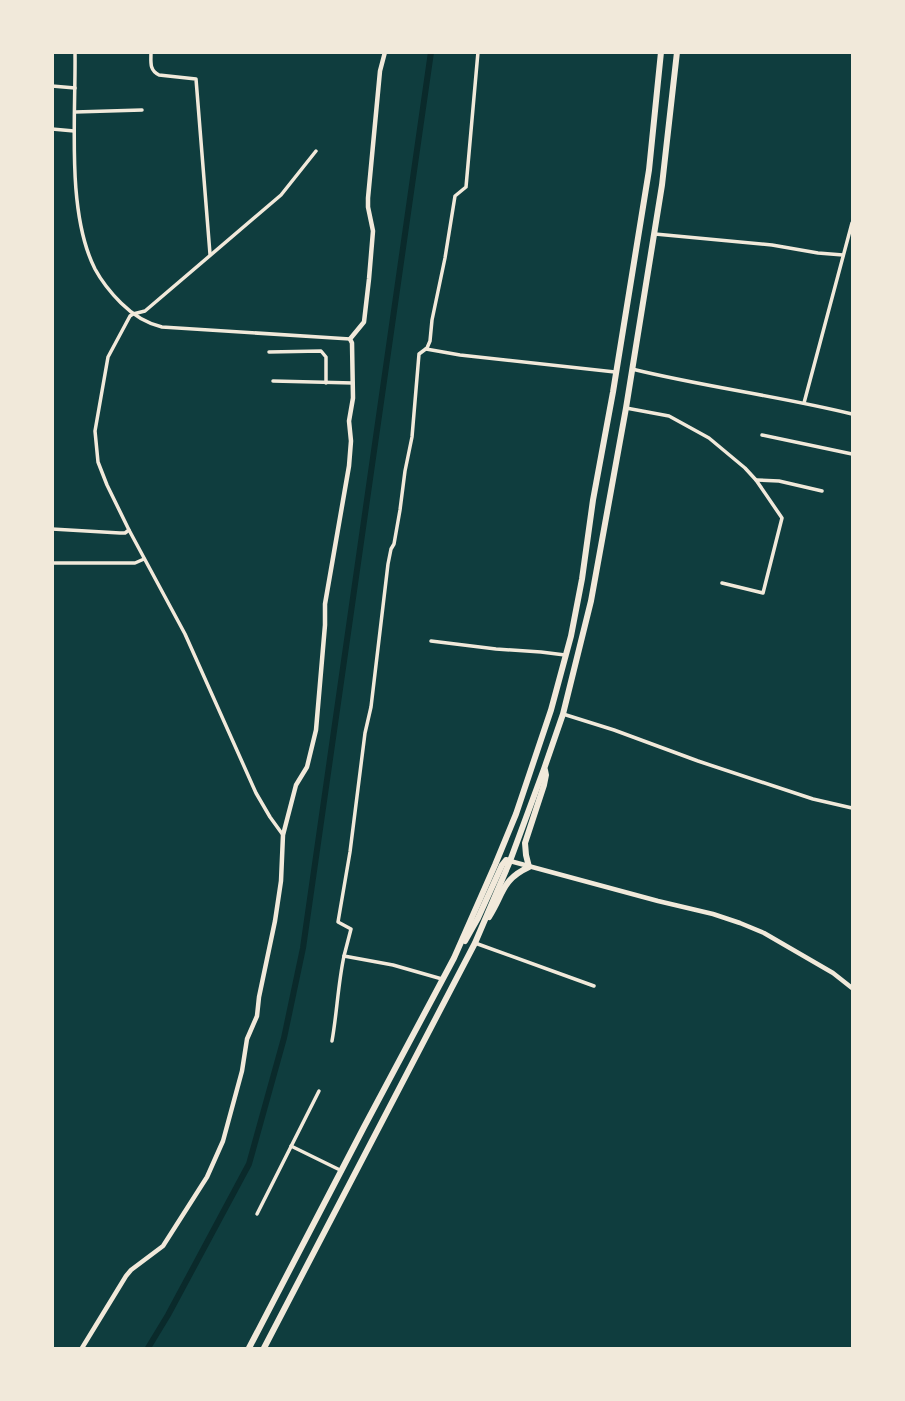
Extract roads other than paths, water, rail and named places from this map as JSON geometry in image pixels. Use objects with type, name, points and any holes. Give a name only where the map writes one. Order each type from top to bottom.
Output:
[{"type":"highway","points":[[249,1349],[459,948],[516,814],[551,710],[571,636],[582,579],[649,170],[662,52]]},
{"type":"highway","points":[[264,1349],[475,943],[510,861],[563,714],[591,601],[626,408],[655,234],[677,52]]},
{"type":"highway","points":[[480,930],[511,877],[529,867],[525,843],[544,785],[544,769]]},
{"type":"highway","points":[[459,948],[469,936],[503,862],[510,861]]},
{"type":"street","points":[[75,52],[74,131],[79,208],[90,257],[103,283],[133,314],[162,327],[267,332],[350,340]]},
{"type":"street","points":[[152,52],[151,68],[155,73],[196,79],[210,255]]},
{"type":"street","points":[[350,340],[363,322],[369,279],[373,231],[368,198],[380,71],[385,52]]},
{"type":"street","points":[[332,1041],[338,991],[351,929],[340,924],[339,918],[371,707],[388,564],[394,544],[412,437],[419,354],[426,349],[430,341],[455,196],[466,187],[478,52]]},
{"type":"street","points":[[52,86],[75,89]]},
{"type":"street","points":[[75,112],[142,110]]},
{"type":"street","points":[[52,129],[74,131]]},
{"type":"street","points":[[283,835],[256,793],[185,634],[129,530],[98,462],[95,431],[107,357],[133,314],[145,311],[281,195],[316,151]]},
{"type":"street","points":[[804,403],[852,223]]},
{"type":"street","points":[[655,234],[843,255]]},
{"type":"street","points":[[82,1349],[126,1276],[155,1254],[172,1235],[207,1177],[218,1154],[242,1070],[247,1039],[259,1007],[281,881],[283,835],[296,785],[307,767],[316,730],[326,604],[349,466],[349,421],[353,398],[350,340]]},
{"type":"street","points":[[426,349],[616,372]]},
{"type":"street","points":[[269,352],[321,351],[326,357],[326,383]]},
{"type":"street","points":[[632,369],[852,414]]},
{"type":"street","points":[[274,381],[353,383]]},
{"type":"street","points":[[626,408],[669,415],[709,438],[756,480],[782,518],[763,593],[722,583]]},
{"type":"street","points":[[762,435],[852,454]]},
{"type":"street","points":[[756,480],[779,481],[822,491]]},
{"type":"street","points":[[52,529],[120,533],[129,530]]},
{"type":"street","points":[[52,563],[135,563],[144,559]]},
{"type":"street","points":[[430,641],[565,655]]},
{"type":"street","points":[[563,714],[813,799],[852,808]]},
{"type":"street","points":[[510,861],[740,923],[764,933],[833,973],[852,988]]},
{"type":"street","points":[[475,943],[594,986]]},
{"type":"street","points":[[345,956],[393,965],[442,979]]},
{"type":"street","points":[[257,1214],[319,1091]]},
{"type":"street","points":[[291,1146],[342,1171]]},
{"type":"waterway","points":[[148,1348],[249,1164],[284,1038],[303,948],[431,52]]}]
